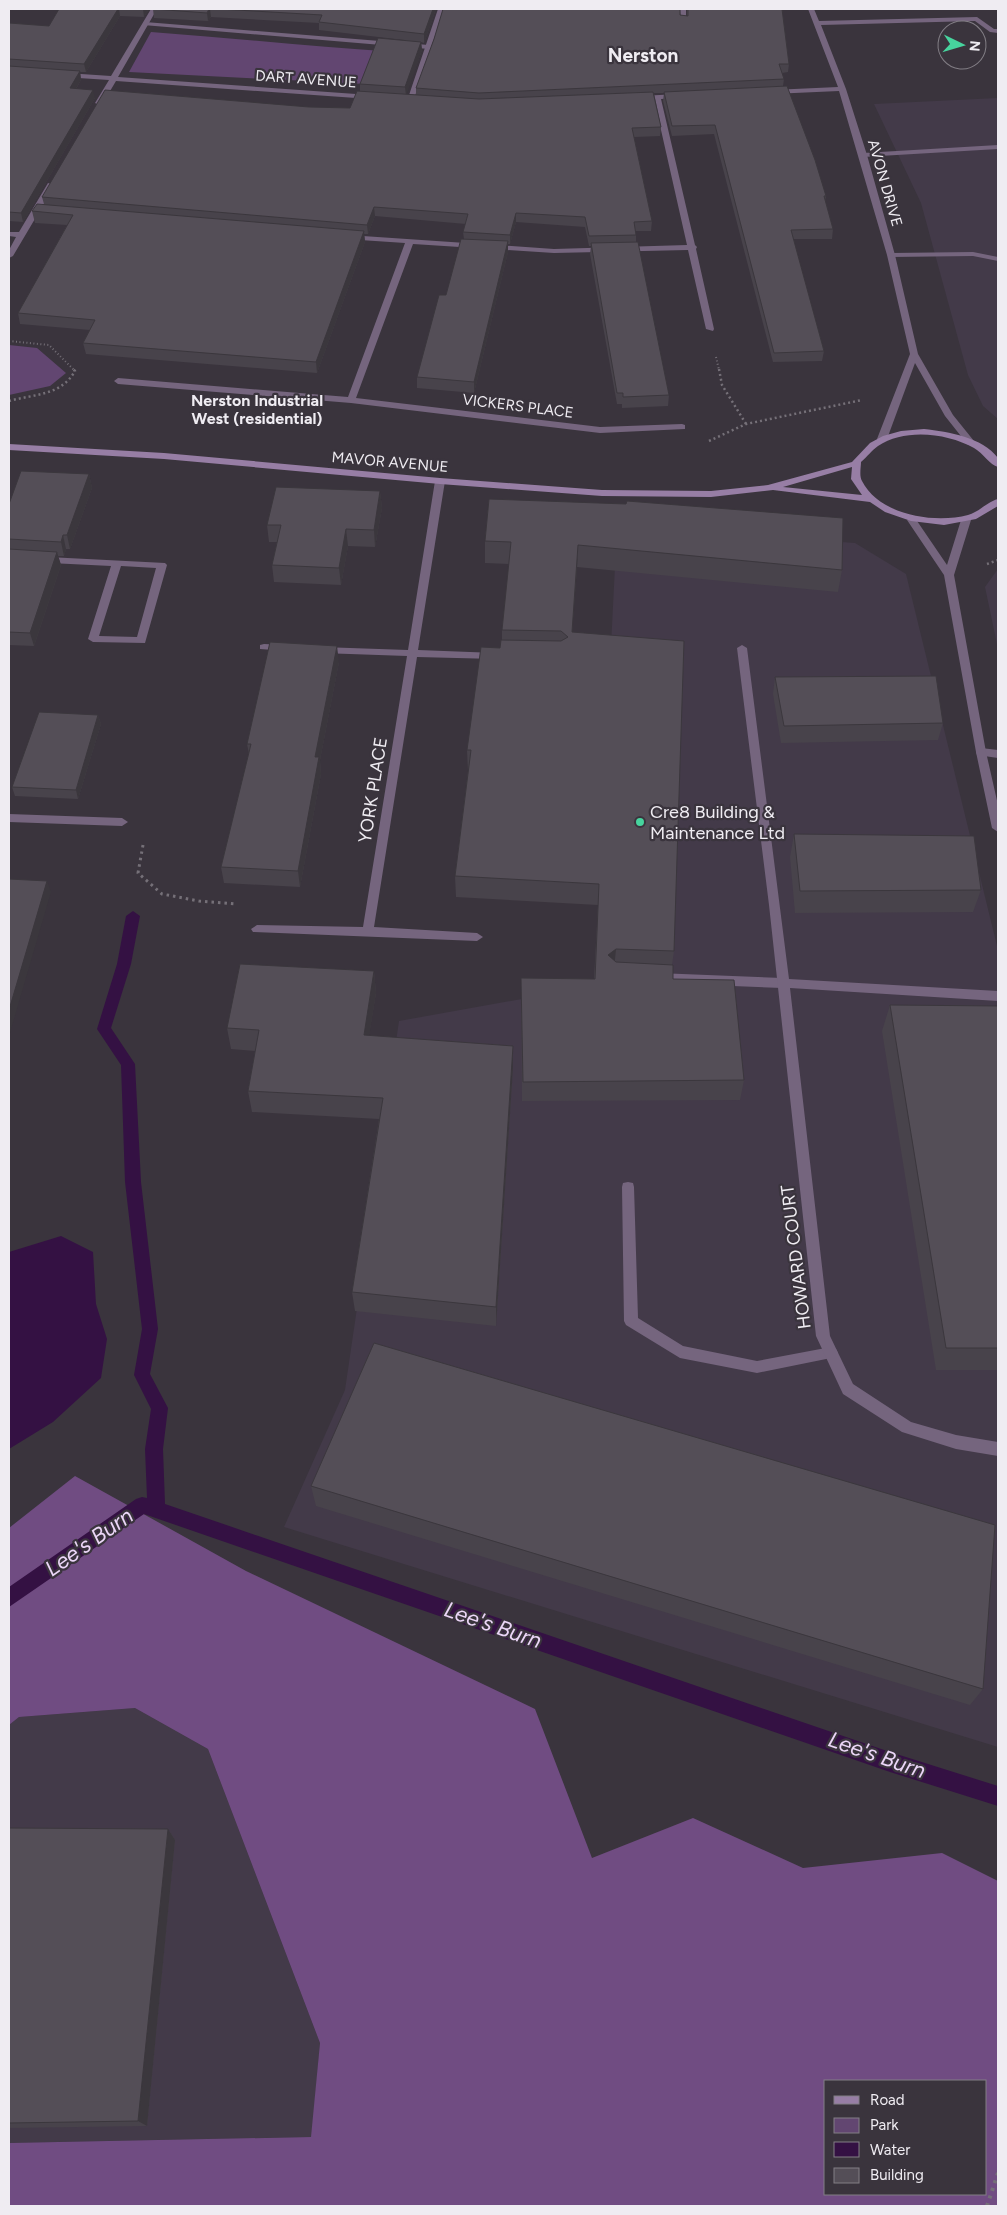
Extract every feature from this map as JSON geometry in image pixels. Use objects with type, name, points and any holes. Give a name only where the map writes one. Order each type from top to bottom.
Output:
[{"type":"street","points":[[94,112],[154,9]]},
{"type":"street","points":[[410,99],[441,9]]},
{"type":"street","points":[[683,9],[684,22]]},
{"type":"street","name":"AVON DRIVE","points":[[811,9],[842,88],[863,155],[891,255],[914,354],[949,416],[971,443]]},
{"type":"street","points":[[966,9],[992,31],[998,32]]},
{"type":"street","points":[[816,23],[977,19]]},
{"type":"street","points":[[145,24],[429,47]]},
{"type":"street","name":"DART AVENUE","points":[[56,75],[380,97]]},
{"type":"street","points":[[764,92],[842,88]]},
{"type":"street","points":[[627,99],[686,96]]},
{"type":"street","points":[[657,98],[693,247],[710,329]]},
{"type":"street","points":[[400,99],[420,100]]},
{"type":"street","points":[[863,155],[998,147]]},
{"type":"street","points":[[9,256],[55,178]]},
{"type":"street","points":[[36,210],[46,211]]},
{"type":"street","points":[[9,234],[22,235]]},
{"type":"street","points":[[341,236],[554,251],[693,247]]},
{"type":"street","points":[[351,400],[410,242]]},
{"type":"street","points":[[891,255],[974,254],[998,259]]},
{"type":"street","points":[[882,439],[914,354]]},
{"type":"street","name":"VICKERS PLACE","points":[[118,381],[351,400],[600,430],[682,427]]},
{"type":"street","points":[[998,462],[971,443],[950,436],[926,432],[903,433],[882,439],[866,449],[856,462],[855,475],[860,487],[870,499],[888,511],[912,520],[939,523],[966,520],[994,511],[998,502]]},
{"type":"street","name":"MAVOR AVENUE","points":[[9,447],[164,456],[440,481],[602,493],[711,494],[769,488],[856,462]]},
{"type":"street","name":"YORK PLACE","points":[[368,931],[440,481]]},
{"type":"street","name":"MAVOR AVENUE","points":[[769,488],[870,499]]},
{"type":"street","points":[[912,520],[949,575],[998,828]]},
{"type":"street","points":[[949,575],[966,520]]},
{"type":"street","points":[[9,558],[116,562],[162,565],[141,641],[93,639],[116,562]]},
{"type":"street","points":[[264,647],[294,649]]},
{"type":"street","name":"HOWARD COURT","points":[[742,648],[763,802],[823,1336],[848,1389],[907,1427],[956,1442],[998,1449]]},
{"type":"street","points":[[313,650],[511,657]]},
{"type":"street","points":[[982,752],[998,754]]},
{"type":"street","points":[[9,818],[122,822]]},
{"type":"street","points":[[257,928],[368,931],[477,937]]},
{"type":"street","points":[[643,977],[998,996]]},
{"type":"street","points":[[628,1187],[631,1321],[680,1352],[757,1366],[831,1353]]},
{"type":"path","points":[[710,329],[722,386],[746,424]]},
{"type":"path","points":[[9,341],[49,345],[75,371],[70,382],[48,394],[9,401]]},
{"type":"path","points":[[700,443],[709,441],[746,424],[899,392]]},
{"type":"path","points":[[122,822],[145,832],[138,873],[162,894],[199,901],[243,904],[257,928]]},
{"type":"path","points":[[987,2206],[998,2173]]},
{"type":"shaded area","points":[[998,98],[998,419],[983,406],[968,375],[921,203],[874,104]]},
{"type":"shaded area","points":[[617,526],[855,543],[906,574],[998,950],[998,1747],[284,1527],[345,1390],[399,1021],[594,986]]},
{"type":"shaded area","points":[[998,569],[998,649],[985,587]]},
{"type":"shaded area","points":[[75,1476],[246,1571],[535,1709],[592,1858],[693,1818],[803,1868],[942,1853],[998,1881],[998,2206],[9,2206],[9,2143],[311,2137],[320,2043],[208,1749],[135,1708],[19,1717],[9,1725],[9,1528]]},
{"type":"shaded area","points":[[135,1708],[208,1749],[320,2043],[312,2137],[9,2143],[9,1725],[19,1717]]},
{"type":"green space","points":[[151,32],[397,52],[385,85],[129,72]]},
{"type":"green space","points":[[9,345],[37,348],[66,373],[50,386],[9,395]]},
{"type":"water","points":[[61,1236],[93,1252],[96,1304],[107,1339],[101,1378],[53,1422],[9,1449],[9,1252]]},
{"type":"building","points":[[59,9],[118,9],[84,64],[9,59],[9,23],[49,26]]},
{"type":"building","points":[[153,9],[209,9],[207,13]]},
{"type":"building","points":[[219,9],[433,9],[424,34],[319,22],[322,15]]},
{"type":"building","points":[[443,9],[680,9],[680,15],[688,16],[688,9],[782,9],[789,64],[779,64],[784,79],[479,93],[416,88]]},
{"type":"building","points":[[378,38],[421,42],[405,87],[360,84]]},
{"type":"building","points":[[9,66],[80,71],[70,88],[93,90],[21,213],[9,212]]},
{"type":"building","points":[[787,86],[815,160],[826,196],[824,196],[833,229],[791,230],[824,351],[774,353],[715,125],[672,126],[664,92]]},
{"type":"building","points":[[105,90],[309,107],[350,108],[357,91],[479,99],[653,92],[661,127],[632,128],[652,221],[634,222],[636,235],[589,236],[585,217],[516,213],[510,235],[463,232],[468,214],[374,207],[367,225],[42,197]]},
{"type":"building","points":[[37,204],[364,231],[316,362],[83,343],[95,320],[18,313],[73,215],[32,211]]},
{"type":"building","points":[[461,239],[508,241],[474,382],[417,377],[439,295],[446,295]]},
{"type":"building","points":[[638,242],[669,395],[623,397],[623,393],[617,393],[591,243]]},
{"type":"building","points":[[21,471],[89,474],[67,535],[63,535],[61,542],[9,539],[9,504]]},
{"type":"building","points":[[276,487],[380,491],[374,530],[346,529],[339,568],[272,565],[281,525],[267,525]]},
{"type":"building","points":[[489,499],[626,504],[627,501],[843,518],[842,570],[578,545],[572,632],[684,641],[674,951],[616,949],[608,955],[616,962],[673,965],[673,979],[734,980],[744,1080],[523,1082],[521,978],[595,979],[599,884],[455,876],[471,750],[467,750],[481,647],[500,648],[501,640],[561,641],[568,637],[561,631],[502,630],[511,542],[485,541]]},
{"type":"building","points":[[9,549],[57,552],[30,633],[9,632]]},
{"type":"building","points":[[270,642],[337,646],[315,757],[319,757],[298,871],[221,867],[251,744],[247,744]]},
{"type":"building","points":[[936,676],[943,723],[784,726],[775,677]]},
{"type":"building","points":[[39,712],[98,715],[76,790],[12,787]]},
{"type":"building","points":[[794,834],[974,836],[981,890],[800,891]]},
{"type":"building","points":[[9,879],[47,881],[9,1010]]},
{"type":"building","points":[[240,964],[374,971],[364,1035],[513,1046],[496,1307],[352,1292],[383,1098],[248,1091],[259,1030],[227,1028]]},
{"type":"building","points":[[890,1005],[998,1006],[998,1348],[946,1348]]},
{"type":"building","points":[[374,1343],[995,1525],[983,1689],[311,1486]]},
{"type":"building","points":[[9,1828],[168,1829],[138,2121],[9,2123]]},
{"type":"waterway","points":[[133,916],[124,964],[104,1029],[128,1064],[133,1182],[150,1329],[142,1375],[160,1408],[154,1449],[156,1510]]},
{"type":"waterway","name":"Lee's Burn","points":[[9,1598],[142,1505],[156,1510]]},
{"type":"waterway","name":"Lee's Burn","points":[[156,1510],[890,1762],[998,1796]]},
{"type":"place","name":"Cre8 Building & Maintenance Ltd","points":[[640,822]]},
{"type":"district","name":"Nerston","points":[[643,55]]},
{"type":"district","name":"Nerston Industrial West (residential)","points":[[257,409]]}]
